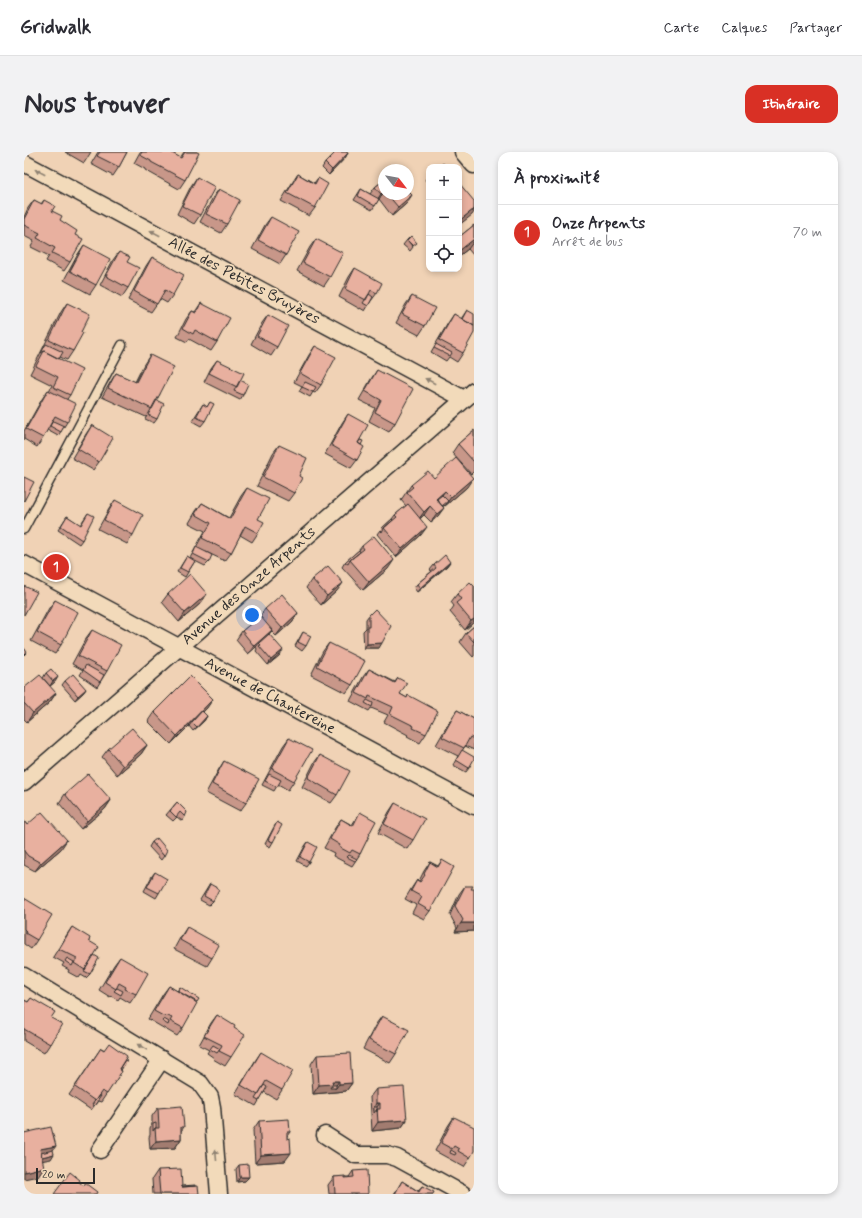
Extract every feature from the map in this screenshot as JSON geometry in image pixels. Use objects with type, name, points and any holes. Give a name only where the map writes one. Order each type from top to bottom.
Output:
[{"type":"street","points":[[463,152],[474,165]]},
{"type":"street","name":"Allée des Petites Bruyères","points":[[24,163],[469,395]]},
{"type":"street","name":"Avenue des Onze Arpents","points":[[24,782],[469,395]]},
{"type":"street","name":"Avenue de Chantereine","points":[[24,564],[474,806]]},
{"type":"street","points":[[24,976],[200,1083],[210,1097],[212,1107],[219,1194]]},
{"type":"street","points":[[100,1150],[162,1059]]},
{"type":"street","points":[[325,1135],[356,1155],[387,1155],[397,1158],[463,1194]]},
{"type":"lane","points":[[24,529],[122,345]]},
{"type":"building","points":[[100,152],[127,152],[119,167],[97,156]]},
{"type":"building","points":[[142,152],[172,152],[181,158],[185,152],[199,153],[185,180],[140,155]]},
{"type":"building","points":[[336,152],[348,153],[332,170],[325,163]]},
{"type":"building","points":[[298,174],[315,184],[318,178],[328,184],[315,208],[287,193]]},
{"type":"building","points":[[197,177],[215,187],[200,215],[182,206]]},
{"type":"building","points":[[462,187],[474,201],[474,209],[462,219]]},
{"type":"building","points":[[219,189],[240,200],[227,224],[206,214]]},
{"type":"building","points":[[361,189],[378,200],[375,206],[358,196]]},
{"type":"building","points":[[34,200],[42,204],[44,200],[55,206],[52,211],[62,216],[60,220],[77,231],[75,235],[83,239],[70,262],[52,253],[55,248],[37,238],[40,233],[24,225],[24,219]]},
{"type":"building","points":[[392,200],[406,200],[398,207]]},
{"type":"building","points":[[271,217],[299,232],[286,255],[258,240]]},
{"type":"building","points":[[474,225],[474,239],[462,249],[462,235]]},
{"type":"building","points":[[411,236],[417,243],[413,246],[407,240]]},
{"type":"building","points":[[316,239],[343,253],[330,277],[303,263]]},
{"type":"building","points":[[84,245],[110,259],[96,285],[70,271]]},
{"type":"building","points":[[119,252],[130,257],[127,262],[139,268],[128,288],[106,276]]},
{"type":"building","points":[[152,257],[184,275],[173,295],[165,290],[157,304],[134,291]]},
{"type":"building","points":[[355,268],[382,283],[377,293],[371,290],[366,300],[345,289]]},
{"type":"building","points":[[369,294],[373,297],[368,306],[363,303]]},
{"type":"building","points":[[412,296],[435,308],[425,326],[402,314]]},
{"type":"building","points":[[67,303],[90,314],[81,332],[83,333],[73,351],[49,340]]},
{"type":"building","points":[[201,303],[230,318],[217,342],[195,330],[193,334],[183,328],[192,311],[196,313]]},
{"type":"building","points":[[467,310],[474,314],[474,326],[462,319]]},
{"type":"building","points":[[454,314],[474,326],[474,333],[463,353],[439,340]]},
{"type":"building","points":[[268,315],[288,326],[277,347],[257,336]]},
{"type":"building","points":[[46,344],[63,352],[59,359],[44,351],[41,353]]},
{"type":"building","points":[[436,344],[452,353],[450,356],[434,348]]},
{"type":"building","points":[[315,346],[336,357],[321,385],[300,373]]},
{"type":"building","points":[[44,351],[82,370],[70,395],[53,387],[58,377],[36,366]]},
{"type":"building","points":[[150,355],[174,367],[152,409],[108,388],[116,373],[136,382]]},
{"type":"building","points":[[217,360],[244,373],[237,387],[209,373]]},
{"type":"building","points":[[377,370],[413,389],[395,423],[375,412],[381,400],[365,391]]},
{"type":"building","points":[[240,380],[248,384],[243,395],[234,391]]},
{"type":"building","points":[[305,382],[316,387],[313,392],[302,387]]},
{"type":"building","points":[[48,390],[76,404],[67,422],[55,416],[43,438],[26,429]]},
{"type":"building","points":[[156,400],[164,404],[157,419],[148,415]]},
{"type":"building","points":[[210,402],[214,404],[205,421],[196,417],[203,404],[207,407]]},
{"type":"building","points":[[348,414],[368,425],[358,443],[364,447],[357,460],[331,445]]},
{"type":"building","points":[[53,421],[64,426],[61,432],[50,426]]},
{"type":"building","points":[[92,425],[113,438],[99,462],[78,449]]},
{"type":"building","points":[[474,430],[474,462],[458,444]]},
{"type":"building","points":[[360,440],[363,441],[361,445],[358,443]]},
{"type":"building","points":[[279,445],[307,458],[299,476],[302,478],[294,493],[263,477]]},
{"type":"building","points":[[456,458],[473,478],[451,497],[445,491],[436,499],[444,508],[437,514],[430,506],[424,512],[407,492],[413,487],[411,485],[428,471],[434,478]]},
{"type":"building","points":[[24,477],[34,482],[24,501]]},
{"type":"building","points":[[247,488],[269,499],[258,519],[264,522],[258,533],[245,526],[231,553],[202,538],[211,523],[195,514],[202,503],[230,519]]},
{"type":"building","points":[[442,495],[448,501],[442,506],[437,499]]},
{"type":"building","points":[[115,500],[143,515],[133,535],[104,520]]},
{"type":"building","points":[[408,504],[427,527],[402,549],[384,528],[397,517],[395,515]]},
{"type":"building","points":[[88,513],[94,516],[82,540],[61,526],[67,516],[81,525]]},
{"type":"building","points":[[392,519],[393,520],[384,528],[382,532],[380,530]]},
{"type":"building","points":[[374,536],[394,560],[369,582],[350,560],[364,549],[362,546]]},
{"type":"building","points":[[196,547],[212,555],[209,562],[193,554]]},
{"type":"building","points":[[359,550],[360,552],[350,560],[348,564],[345,562]]},
{"type":"building","points":[[445,555],[450,562],[420,588],[417,584],[436,568],[434,565]]},
{"type":"building","points":[[187,556],[195,561],[188,572],[180,568]]},
{"type":"building","points":[[328,566],[343,583],[327,596],[312,579]]},
{"type":"building","points":[[190,574],[207,594],[185,613],[168,594]]},
{"type":"building","points":[[470,582],[474,586],[474,619],[471,621],[456,603],[461,599],[457,594]]},
{"type":"building","points":[[24,586],[37,592],[24,615]]},
{"type":"building","points":[[282,594],[298,613],[282,628],[265,609]]},
{"type":"building","points":[[55,600],[78,612],[61,645],[37,632]]},
{"type":"building","points":[[375,609],[391,626],[382,643],[367,644],[369,615]]},
{"type":"building","points":[[260,616],[272,630],[254,646],[242,631]]},
{"type":"building","points":[[474,626],[474,642],[466,633]]},
{"type":"building","points":[[92,630],[121,645],[107,671],[78,656]]},
{"type":"building","points":[[303,632],[311,636],[306,646],[298,642]]},
{"type":"building","points":[[269,634],[283,650],[271,660],[259,646],[261,645],[259,643]]},
{"type":"building","points":[[329,643],[365,661],[352,685],[317,666]]},
{"type":"building","points":[[24,648],[27,652],[24,655]]},
{"type":"building","points":[[86,665],[104,675],[100,682],[83,670]]},
{"type":"building","points":[[51,669],[58,677],[53,681],[46,673]]},
{"type":"building","points":[[369,669],[395,683],[398,678],[407,683],[400,694],[407,698],[408,695],[438,711],[426,734],[390,714],[393,707],[369,696],[368,699],[356,693]]},
{"type":"building","points":[[73,674],[86,689],[78,696],[65,681]]},
{"type":"building","points":[[40,675],[56,693],[33,713],[24,703],[24,688]]},
{"type":"building","points":[[190,676],[213,699],[177,736],[154,712]]},
{"type":"building","points":[[367,700],[373,703],[372,707],[365,703]]},
{"type":"building","points":[[457,710],[474,719],[474,739],[470,737],[464,748],[442,737]]},
{"type":"building","points":[[202,711],[207,716],[197,727],[192,722]]},
{"type":"building","points":[[132,728],[147,745],[123,766],[108,749]]},
{"type":"building","points":[[289,738],[312,750],[294,781],[272,769]]},
{"type":"building","points":[[462,750],[474,757],[469,768],[456,760]]},
{"type":"building","points":[[320,755],[350,771],[337,795],[308,778]]},
{"type":"building","points":[[224,761],[259,779],[246,803],[212,784]]},
{"type":"building","points":[[88,774],[111,800],[87,821],[65,794]]},
{"type":"building","points":[[269,774],[281,780],[277,787],[265,781]]},
{"type":"building","points":[[177,802],[187,812],[185,817],[180,812],[176,817],[170,811]]},
{"type":"building","points":[[395,803],[425,819],[413,840],[384,824]]},
{"type":"building","points":[[42,812],[67,840],[41,863],[28,856],[24,851],[24,821],[27,825]]},
{"type":"building","points":[[360,812],[376,821],[360,854],[352,850],[350,853],[339,847],[340,845],[330,839],[341,819],[353,826]]},
{"type":"building","points":[[277,822],[282,825],[273,842],[268,840]]},
{"type":"building","points":[[157,838],[167,850],[164,856],[152,842]]},
{"type":"building","points":[[308,842],[317,847],[309,862],[300,857]]},
{"type":"building","points":[[349,855],[357,859],[355,861],[347,857]]},
{"type":"building","points":[[442,860],[454,867],[430,911],[418,904],[422,897],[411,891],[417,880],[420,882],[425,875],[424,874],[430,862],[438,867]]},
{"type":"building","points":[[155,872],[167,879],[159,893],[147,887]]},
{"type":"building","points":[[210,884],[219,889],[213,901],[204,896]]},
{"type":"building","points":[[465,886],[473,886],[471,889],[474,889],[474,923],[461,923],[463,920],[455,906]]},
{"type":"building","points":[[24,898],[52,915],[37,940],[25,933]]},
{"type":"building","points":[[72,927],[90,938],[89,941],[99,947],[85,970],[74,963],[77,958],[59,949]]},
{"type":"building","points":[[187,927],[219,945],[212,958],[180,940]]},
{"type":"building","points":[[94,955],[99,958],[90,974],[84,971]]},
{"type":"building","points":[[120,957],[148,973],[136,994],[125,989],[126,987],[119,983],[116,989],[105,982]]},
{"type":"building","points":[[67,958],[74,962],[72,966],[65,961]]},
{"type":"building","points":[[169,986],[197,1003],[183,1028],[170,1021],[172,1018],[166,1015],[165,1017],[154,1011]]},
{"type":"building","points":[[180,987],[199,999],[197,1002],[178,991]]},
{"type":"building","points":[[117,988],[123,991],[121,995],[114,991]]},
{"type":"building","points":[[31,998],[55,1012],[51,1018],[62,1024],[50,1044],[24,1029],[24,1000],[28,1002]]},
{"type":"building","points":[[217,1015],[235,1026],[234,1028],[245,1035],[231,1057],[219,1051],[222,1045],[204,1036]]},
{"type":"building","points":[[382,1016],[409,1030],[396,1054],[369,1040]]},
{"type":"building","points":[[164,1019],[169,1022],[168,1025],[162,1021]]},
{"type":"building","points":[[109,1043],[127,1056],[119,1069],[122,1071],[107,1094],[102,1091],[95,1101],[75,1087],[101,1048],[104,1050]]},
{"type":"building","points":[[213,1045],[220,1049],[217,1053],[210,1049]]},
{"type":"building","points":[[261,1052],[293,1071],[282,1090],[266,1081],[258,1095],[241,1085]]},
{"type":"building","points":[[350,1053],[352,1083],[339,1084],[339,1081],[332,1081],[333,1084],[319,1085],[317,1055]]},
{"type":"building","points":[[125,1060],[127,1061],[121,1070],[119,1069]]},
{"type":"building","points":[[264,1085],[267,1087],[259,1101],[255,1099]]},
{"type":"building","points":[[332,1085],[336,1085],[336,1088],[330,1088]]},
{"type":"building","points":[[404,1087],[407,1120],[378,1122],[377,1109],[380,1109],[380,1103],[376,1103],[376,1089]]},
{"type":"building","points":[[99,1095],[101,1096],[94,1106],[92,1105]]},
{"type":"building","points":[[182,1106],[184,1127],[181,1127],[181,1139],[156,1141],[155,1128],[159,1128],[158,1108]]},
{"type":"building","points":[[374,1107],[377,1107],[377,1109],[374,1113]]},
{"type":"building","points":[[454,1117],[474,1127],[474,1151],[470,1158],[458,1151],[459,1149],[454,1146],[452,1149],[441,1143]]},
{"type":"building","points":[[289,1119],[290,1132],[287,1132],[287,1139],[290,1138],[291,1153],[261,1155],[259,1121]]},
{"type":"building","points":[[156,1123],[156,1128],[153,1131],[153,1124]]},
{"type":"building","points":[[51,1127],[56,1146],[40,1149],[44,1167],[24,1172],[24,1133]]},
{"type":"building","points":[[53,1150],[54,1154],[42,1157],[41,1153]]},
{"type":"building","points":[[451,1150],[456,1153],[455,1155],[450,1153]]},
{"type":"building","points":[[248,1164],[249,1177],[240,1177],[239,1165]]},
{"type":"building","points":[[181,1169],[182,1187],[198,1186],[199,1194],[160,1194],[158,1170]]},
{"type":"building","points":[[367,1170],[368,1194],[335,1194],[334,1177],[354,1177],[353,1171]]},
{"type":"building","points":[[70,1172],[80,1180],[79,1182],[84,1186],[85,1183],[97,1192],[96,1194],[54,1194]]},
{"type":"building","points":[[402,1181],[419,1192],[422,1186],[434,1192],[433,1194],[395,1194]]},
{"type":"building","points":[[182,1186],[195,1186],[182,1187]]},
{"type":"place","name":"Onze Arpents","points":[[56,567]]}]
